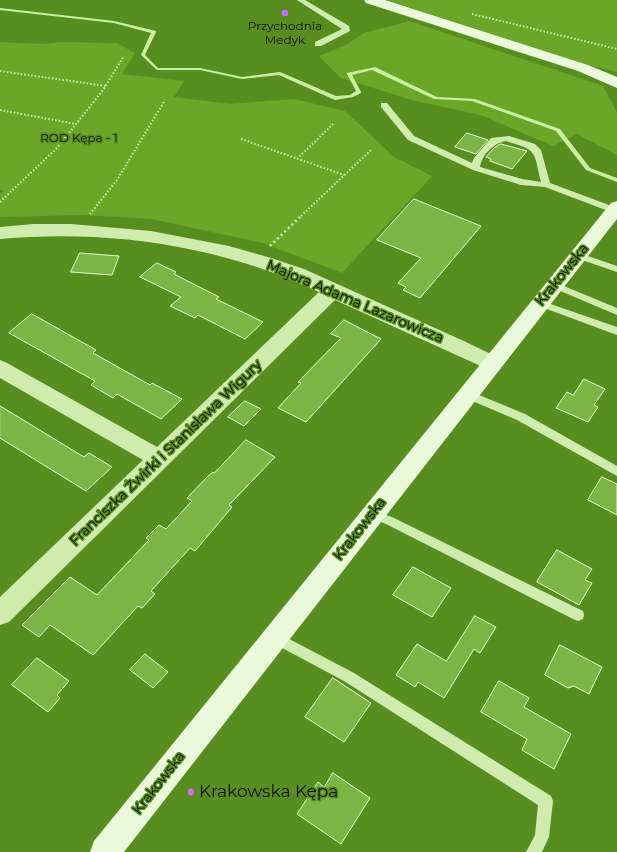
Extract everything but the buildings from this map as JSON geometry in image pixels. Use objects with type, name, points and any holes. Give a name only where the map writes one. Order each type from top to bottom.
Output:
[{"type":"street","points":[[371,0],[583,68],[617,76]]},
{"type":"street","points":[[583,68],[617,83]]},
{"type":"street","name":"Krakowska","points":[[105,852],[274,637],[616,208]]},
{"type":"street","name":"Majora Adama Lazarowicza","points":[[0,233],[42,230],[79,230],[169,241],[259,261],[297,274],[492,363]]},
{"type":"street","name":"Franciszka Żwirki i Stanisława Wigury","points":[[0,614],[332,291]]},
{"type":"street","points":[[0,368],[160,459]]},
{"type":"lane","points":[[300,0],[346,28],[346,31],[343,34],[318,44]]},
{"type":"lane","points":[[384,105],[411,138],[476,168],[521,182],[546,185],[616,208]]},
{"type":"lane","points":[[476,168],[477,160],[494,140],[506,138],[532,146],[538,152],[546,185]]},
{"type":"lane","points":[[589,243],[617,269]]},
{"type":"lane","points":[[547,294],[617,312]]},
{"type":"lane","points":[[547,294],[617,331]]},
{"type":"lane","points":[[467,394],[521,417],[617,471]]},
{"type":"lane","points":[[372,514],[578,615]]},
{"type":"lane","points":[[274,637],[349,677],[546,801],[542,837],[534,852]]},
{"type":"path","points":[[469,13],[617,49]]},
{"type":"path","points":[[0,202],[57,148],[106,86],[124,56]]},
{"type":"path","points":[[0,71],[106,86]]},
{"type":"path","points":[[79,230],[117,180],[166,100]]},
{"type":"path","points":[[0,110],[76,124]]},
{"type":"path","points":[[297,158],[333,124]]},
{"type":"path","points":[[241,139],[344,175]]},
{"type":"path","points":[[259,261],[270,246],[371,150]]},
{"type":"green space","points":[[387,0],[617,0],[617,72],[585,64]]},
{"type":"green space","points":[[409,21],[603,86],[617,113],[617,155],[577,134],[553,146],[481,115],[412,100],[341,78],[319,56],[346,45],[364,33]]},
{"type":"green space","name":"ROD Kępa - 1","points":[[0,42],[43,44],[61,42],[117,43],[135,53],[122,74],[184,81],[174,97],[230,104],[294,99],[345,111],[394,157],[432,176],[342,273],[263,243],[152,219],[86,215],[0,217],[0,194],[4,191],[0,190]]},
{"type":"waterway","points":[[0,9],[114,22],[154,32],[143,55],[157,69],[200,69],[242,78],[280,73],[335,98],[351,96],[359,92],[349,74],[373,68],[436,98],[473,100],[558,130],[588,169],[617,180]]},
{"type":"place","name":"Przychodnia Medyk","points":[[285,13]]},
{"type":"place","name":"Krakowska Kępa","points":[[191,792]]}]
